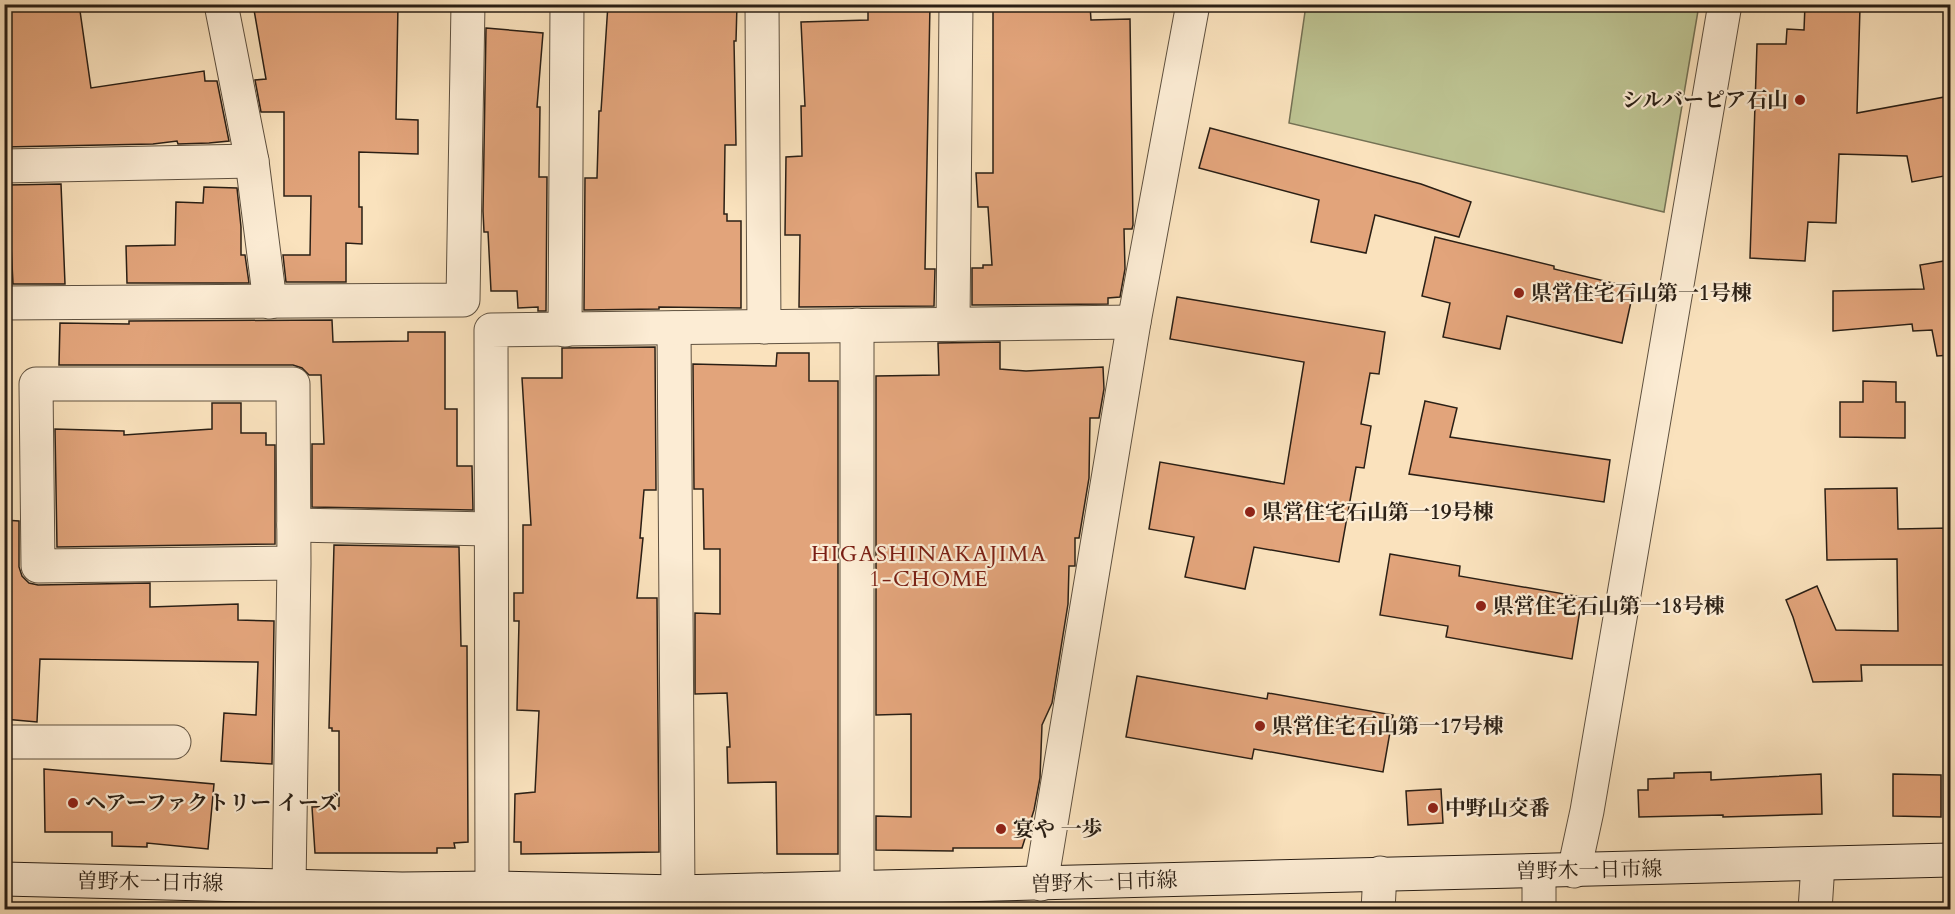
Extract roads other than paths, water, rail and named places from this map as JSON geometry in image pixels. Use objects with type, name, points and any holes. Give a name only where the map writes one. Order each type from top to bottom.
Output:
[{"type":"street","points":[[220,4],[252,161],[270,302]]},
{"type":"street","points":[[4,303],[463,300],[468,4]]},
{"type":"street","points":[[565,330],[567,4]]},
{"type":"street","points":[[762,4],[764,327]]},
{"type":"street","points":[[953,324],[956,4]]},
{"type":"street","points":[[1041,884],[1134,322],[1193,4]]},
{"type":"street","points":[[1574,871],[1589,799],[1725,4]]},
{"type":"street","points":[[4,166],[252,161]]},
{"type":"street","points":[[492,888],[491,330],[1134,322]]},
{"type":"street","points":[[857,325],[857,887]]},
{"type":"street","points":[[674,328],[678,891]]},
{"type":"street","points":[[289,886],[294,563],[292,384],[36,384],[38,566],[294,563]]},
{"type":"street","points":[[294,525],[490,529]]},
{"type":"street","points":[[4,742],[174,742]]},
{"type":"street","name":"曽野木一日市線","points":[[4,879],[289,886],[402,899],[492,888],[678,891],[1041,884],[1380,873],[1574,871],[1950,860]]},
{"type":"street","points":[[1815,909],[1818,864]]},
{"type":"street","points":[[1539,871],[1539,909]]},
{"type":"street","points":[[1378,909],[1380,873]]},
{"type":"place","name":"シルバーピア石山","points":[[1800,100]]},
{"type":"place","name":"県営住宅石山第一1号棟","points":[[1519,293]]},
{"type":"place","name":"県営住宅石山第一19号棟","points":[[1250,512]]},
{"type":"place","name":"県営住宅石山第一18号棟","points":[[1481,606]]},
{"type":"place","name":"県営住宅石山第一17号棟","points":[[1260,726]]},
{"type":"place","name":"ヘアーファクトリー イーズ","points":[[73,803]]},
{"type":"place","name":"中野山交番","points":[[1433,808]]},
{"type":"place","name":"宴や 一歩","points":[[1001,829]]},
{"type":"district","name":"HIGASHINAKAJIMA 1-CHOME","points":[[929,566]]}]
